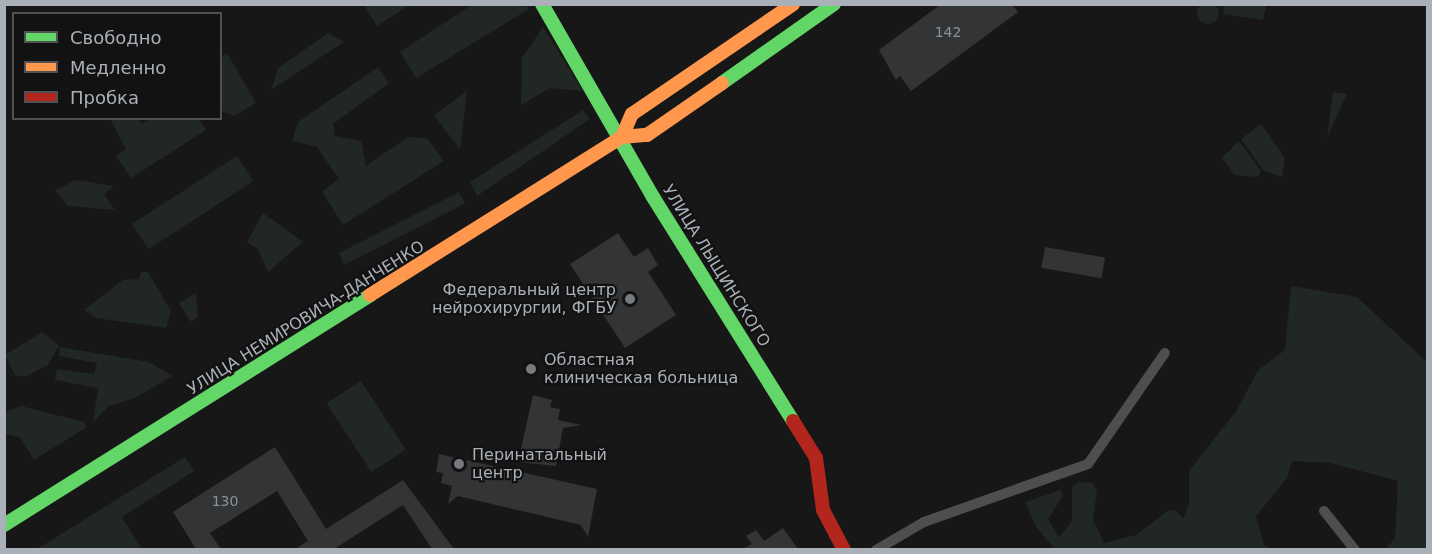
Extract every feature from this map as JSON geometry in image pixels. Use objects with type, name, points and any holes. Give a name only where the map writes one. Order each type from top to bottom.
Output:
[{"type":"main road","name":"УЛИЦА ЛЫЩИНСКОГО","points":[[542,4],[622,136],[652,197],[816,458],[823,510],[844,549]]},
{"type":"main road","name":"УЛИЦА НЕМИРОВИЧА-ДАНЧЕНКО","points":[[622,136],[632,114],[793,4]]},
{"type":"main road","name":"УЛИЦА НЕМИРОВИЧА-ДАНЧЕНКО","points":[[4,525],[622,136],[647,135],[834,4]]},
{"type":"street","points":[[876,549],[924,522],[1088,464],[1165,353]]},
{"type":"street","points":[[1324,511],[1355,549]]},
{"type":"shaded area","points":[[1208,2],[1218,9],[1219,13],[1212,23],[1208,24],[1198,17],[1197,13],[1204,3]]},
{"type":"shaded area","points":[[473,4],[527,5],[529,9],[416,78],[400,52]]},
{"type":"shaded area","points":[[364,5],[410,5],[377,26]]},
{"type":"shaded area","points":[[1224,5],[1266,5],[1263,20],[1223,14]]},
{"type":"shaded area","points":[[543,27],[583,91],[550,88],[521,105],[522,58]]},
{"type":"shaded area","points":[[328,33],[344,42],[271,90],[278,68]]},
{"type":"shaded area","points":[[227,53],[256,103],[234,116],[222,111],[222,56]]},
{"type":"shaded area","points":[[378,67],[389,83],[333,124],[335,136],[361,141],[366,166],[408,137],[427,138],[444,161],[343,225],[322,192],[339,179],[317,147],[292,141],[298,122]]},
{"type":"shaded area","points":[[467,91],[460,150],[434,115]]},
{"type":"shaded area","points":[[1333,92],[1347,94],[1327,138]]},
{"type":"shaded area","points":[[583,110],[590,119],[477,196],[470,182]]},
{"type":"shaded area","points":[[111,120],[140,120],[142,124],[148,120],[200,120],[206,130],[131,178],[116,156],[126,149]]},
{"type":"shaded area","points":[[1261,124],[1285,158],[1282,177],[1264,171],[1241,139]]},
{"type":"shaded area","points":[[1239,141],[1261,171],[1258,177],[1235,175],[1222,158]]},
{"type":"shaded area","points":[[237,156],[253,181],[149,249],[132,224]]},
{"type":"shaded area","points":[[76,180],[114,186],[104,194],[115,210],[68,206],[55,190]]},
{"type":"shaded area","points":[[459,192],[465,204],[345,265],[339,253]]},
{"type":"shaded area","points":[[263,213],[303,242],[268,272],[258,249],[247,242]]},
{"type":"shaded area","points":[[141,272],[148,272],[171,311],[166,328],[96,318],[84,310],[123,280],[139,279]]},
{"type":"shaded area","points":[[1291,286],[1357,297],[1427,362],[1427,549],[1386,549],[1395,538],[1398,481],[1331,463],[1292,461],[1287,478],[1256,516],[1264,545],[1271,549],[1055,549],[1036,527],[1025,502],[1061,490],[1063,496],[1048,519],[1059,537],[1072,521],[1072,487],[1079,482],[1093,483],[1097,490],[1093,520],[1104,543],[1136,535],[1167,511],[1176,510],[1183,518],[1189,504],[1189,471],[1237,410],[1258,370],[1285,350]]},
{"type":"shaded area","points":[[196,293],[198,317],[191,322],[179,303]]},
{"type":"shaded area","points":[[42,332],[59,346],[48,365],[25,377],[15,375],[5,355]]},
{"type":"shaded area","points":[[60,347],[149,362],[172,376],[135,398],[109,406],[93,422],[98,388],[55,380],[57,369],[94,374],[97,363],[59,356]]},
{"type":"shaded area","points":[[361,381],[406,450],[371,472],[327,403]]},
{"type":"shaded area","points":[[21,406],[84,422],[87,427],[34,460],[20,437],[5,434],[5,412]]},
{"type":"shaded area","points":[[185,457],[194,471],[122,517],[142,549],[37,549]]},
{"type":"building","points":[[941,4],[1012,4],[1018,12],[911,91],[900,76],[896,80],[879,50]]},
{"type":"building","name":"Федеральный центр нейрохирургии, ФГБУ","points":[[618,233],[634,257],[648,248],[658,265],[648,272],[676,315],[625,348],[570,264]]},
{"type":"building","points":[[1045,247],[1105,258],[1101,278],[1041,268]]},
{"type":"building","points":[[533,395],[552,400],[550,407],[560,409],[558,420],[581,425],[563,428],[556,466],[518,462]]},
{"type":"building","points":[[275,447],[326,529],[403,480],[454,549],[432,549],[403,505],[334,549],[295,549],[308,541],[277,491],[210,533],[221,549],[196,549],[173,512]]},
{"type":"building","name":"Перинатальный центр","points":[[439,454],[597,489],[588,537],[581,525],[458,496],[448,504],[452,486],[441,483],[443,473],[436,472]]},
{"type":"building","points":[[783,528],[798,549],[743,549],[752,544],[746,536],[756,530],[764,541]]},
{"type":"traffic: fast","points":[[542,4],[653,197],[793,421]]},
{"type":"traffic: fast","points":[[722,83],[834,4]]},
{"type":"traffic: fast","points":[[4,525],[370,295]]},
{"type":"traffic: slow","points":[[622,137],[632,114],[793,4]]},
{"type":"traffic: slow","points":[[370,295],[622,137],[647,135],[722,83]]},
{"type":"traffic: jam","points":[[793,421],[816,458],[823,510],[844,550]]},
{"type":"place","name":"Федеральный центр нейрохирургии, ФГБУ","points":[[630,299]]},
{"type":"place","name":"Областная клиническая больница","points":[[531,369]]},
{"type":"place","name":"Перинатальный центр","points":[[459,464]]}]
